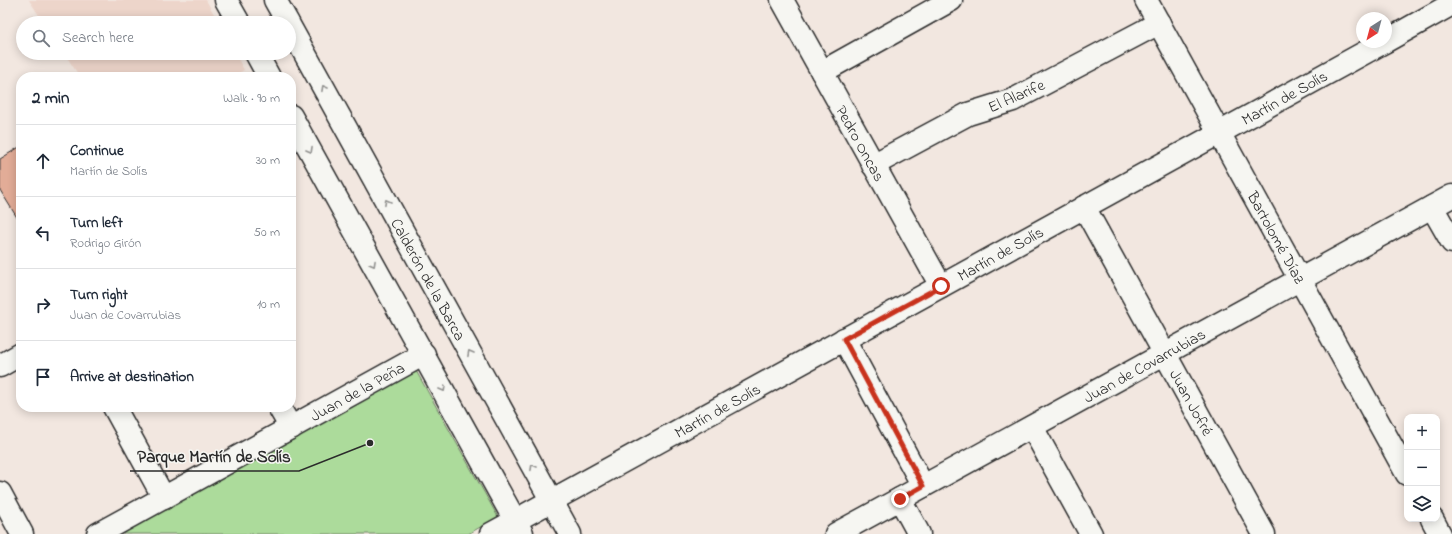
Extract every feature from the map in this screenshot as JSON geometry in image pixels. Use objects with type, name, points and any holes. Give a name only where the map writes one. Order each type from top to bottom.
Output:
[{"type":"street","points":[[226,0],[235,16]]},
{"type":"street","name":"Calderón de la Barca","points":[[275,0],[284,16]]},
{"type":"street","name":"Pedro Oncas","points":[[782,0],[941,286]]},
{"type":"street","points":[[822,72],[951,0]]},
{"type":"street","name":"Bartolomé Díaz","points":[[1147,0],[1404,469]]},
{"type":"street","name":"Martín de Solís","points":[[1392,37],[1452,4]]},
{"type":"street","name":"El Alarife","points":[[873,165],[968,114],[999,106],[1013,100],[1159,22]]},
{"type":"street","name":"Calderón de la Barca","points":[[296,39],[570,534]]},
{"type":"street","name":"Martín de Solís","points":[[491,534],[519,527],[551,501],[1372,48]]},
{"type":"street","points":[[260,60],[266,72]]},
{"type":"street","points":[[296,125],[519,527]]},
{"type":"street","name":"Juan de Covarrubias","points":[[836,534],[1452,196]]},
{"type":"street","name":"Juan Jofré","points":[[1084,207],[1264,534]]},
{"type":"street","points":[[1432,207],[1452,242]]},
{"type":"street","points":[[844,339],[923,486]]},
{"type":"street","name":"Juan de la Peña","points":[[98,534],[424,354]]},
{"type":"street","points":[[0,366],[16,357]]},
{"type":"street","points":[[117,412],[164,498]]},
{"type":"street","name":"Juan de la Peña","points":[[282,412],[291,428]]},
{"type":"street","points":[[1032,427],[1091,534]]},
{"type":"street","points":[[0,493],[22,534]]},
{"type":"street","points":[[900,499],[919,534]]},
{"type":"street","points":[[1434,522],[1440,534]]},
{"type":"shaded area","points":[[29,0],[206,0],[215,16],[39,16]]},
{"type":"shaded area","points":[[69,60],[239,60],[244,70],[241,72],[77,72]]},
{"type":"green space","points":[[415,369],[498,517],[468,534],[121,534]]},
{"type":"building","points":[[16,149],[16,216],[0,190],[0,159]]},
{"type":"place","name":"Parque Martín de Solís","points":[[370,443]]},
{"type":"route","points":[[900,499],[923,486],[844,339],[941,286]]}]
